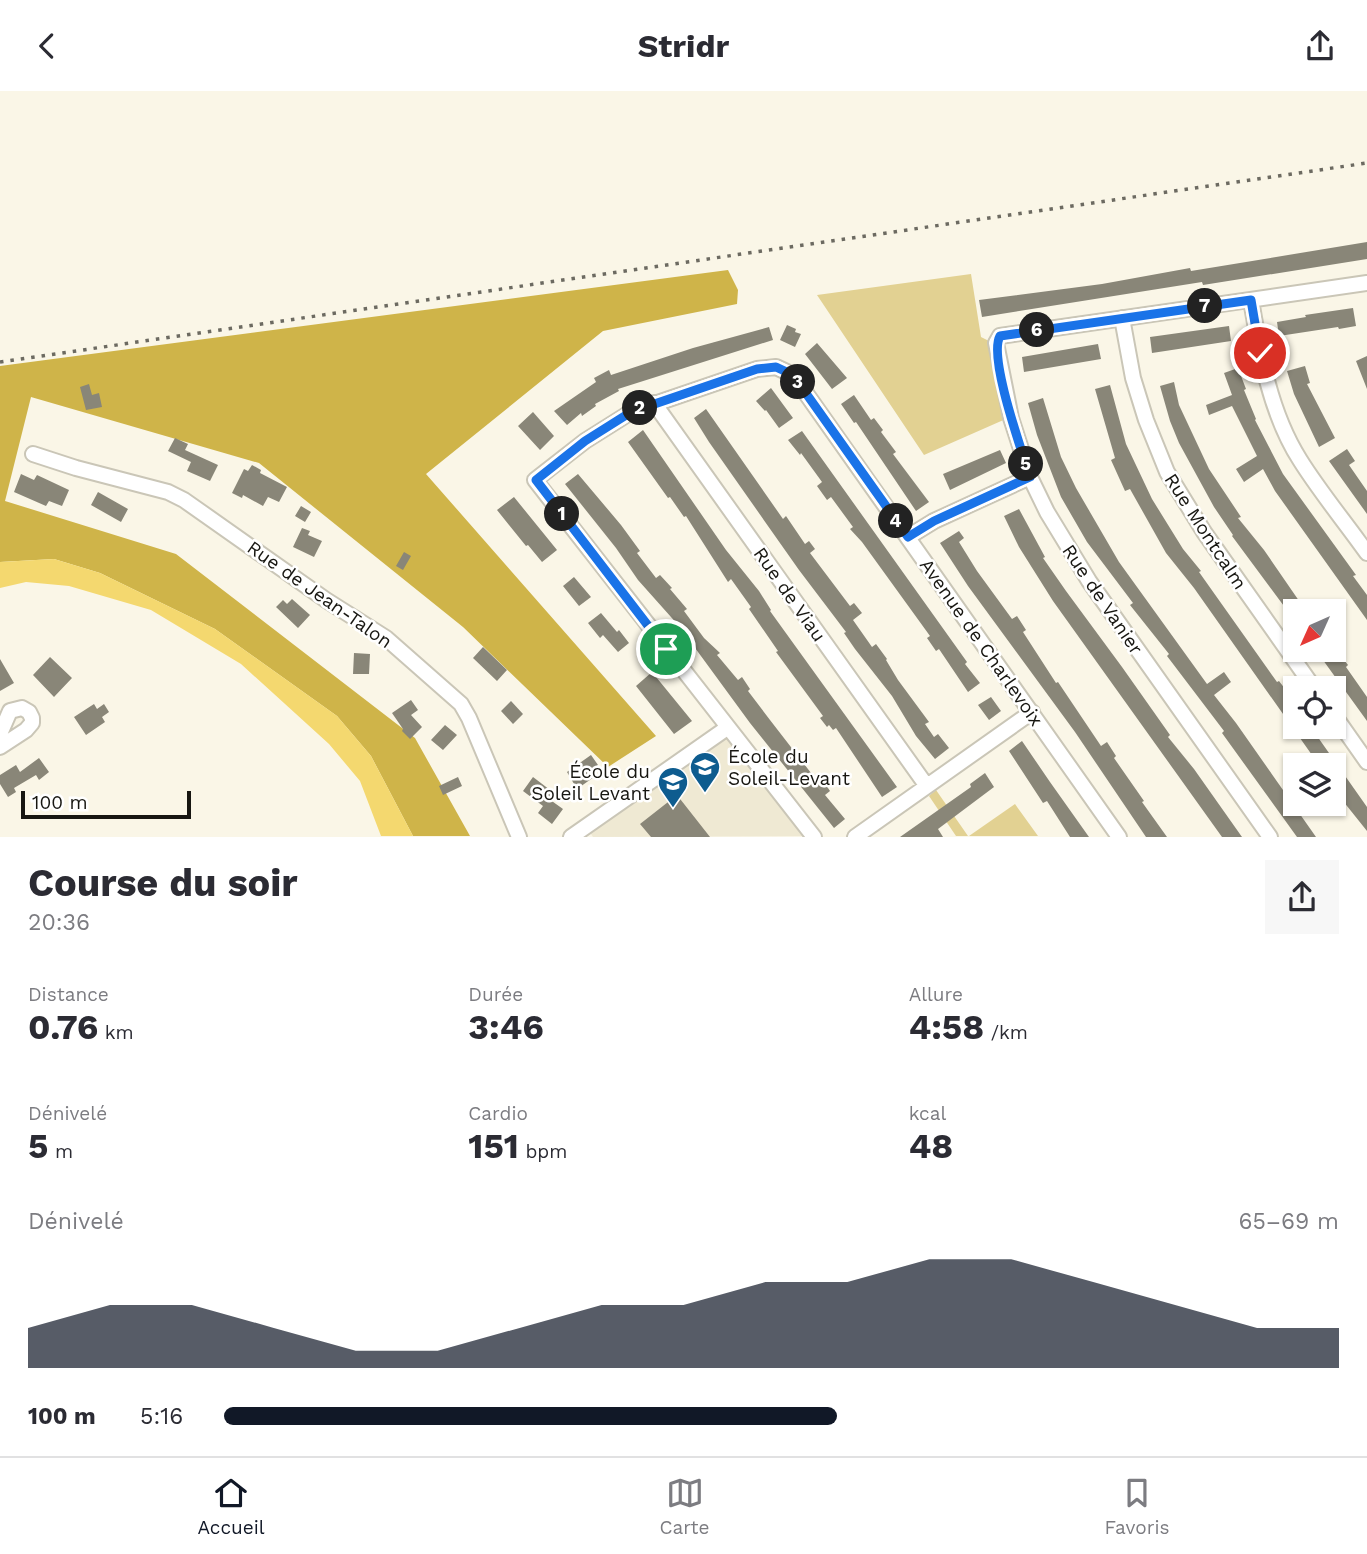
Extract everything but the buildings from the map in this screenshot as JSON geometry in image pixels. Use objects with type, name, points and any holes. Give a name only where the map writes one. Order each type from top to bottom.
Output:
[{"type":"street","points":[[1122,318],[1367,283]]},
{"type":"street","points":[[1251,300],[1260,353],[1275,407],[1299,458],[1367,553]]},
{"type":"street","name":"Rue de Vanier","points":[[1122,318],[1000,336],[996,343],[998,362],[1011,418],[1030,477],[1046,512],[1089,581],[1270,837]]},
{"type":"street","name":"Rue Montcalm","points":[[1122,318],[1133,379],[1167,472],[1204,532],[1306,676]]},
{"type":"street","name":"Avenue de Charlevoix","points":[[727,728],[536,480],[585,441],[631,412],[757,369],[776,367],[793,375],[1119,837]]},
{"type":"street","name":"Rue de Viau","points":[[654,403],[926,786]]},
{"type":"street","name":"Rue de Jean-Talon","points":[[33,454],[168,492],[224,526],[316,593],[386,638],[461,704],[519,837]]},
{"type":"street","points":[[908,537],[934,521],[1030,477]]},
{"type":"street","points":[[0,734],[10,711],[22,708],[29,712],[32,718],[29,727],[0,747]]},
{"type":"street","points":[[855,837],[1032,712]]},
{"type":"street","points":[[571,837],[727,728],[814,837]]},
{"type":"street","points":[[1346,732],[1367,762]]},
{"type":"shaded area","points":[[728,270],[738,290],[737,304],[603,331],[426,474],[656,736],[608,767],[463,627],[259,463],[31,397],[5,501],[176,554],[415,738],[470,836],[413,836],[371,756],[337,716],[215,629],[100,573],[54,559],[0,562],[0,366]]},
{"type":"shaded area","points":[[971,274],[981,337],[993,343],[1008,418],[924,455],[817,295]]},
{"type":"shaded area","points":[[54,559],[100,573],[215,629],[337,716],[371,756],[413,836],[381,836],[360,781],[329,744],[241,664],[151,610],[69,586],[26,582],[0,588],[0,562]]},
{"type":"shaded area","name":"École du Soleil-Levant","points":[[724,731],[810,836],[593,837],[587,828]]},
{"type":"shaded area","points":[[936,790],[968,836],[956,836],[929,796]]},
{"type":"shaded area","points":[[1015,804],[1038,836],[969,836]]},
{"type":"railway","points":[[0,362],[1367,163]]},
{"type":"place","name":"École du Soleil-Levant","points":[[705,794]]},
{"type":"place","name":"École du Soleil Levant","points":[[673,809]]},
{"type":"route","points":[[666,649],[536,480],[585,441],[631,412],[757,369],[776,367],[793,375],[908,537],[934,521],[1030,477],[1011,418],[998,362],[996,343],[1000,336],[1251,300],[1260,353]]}]
